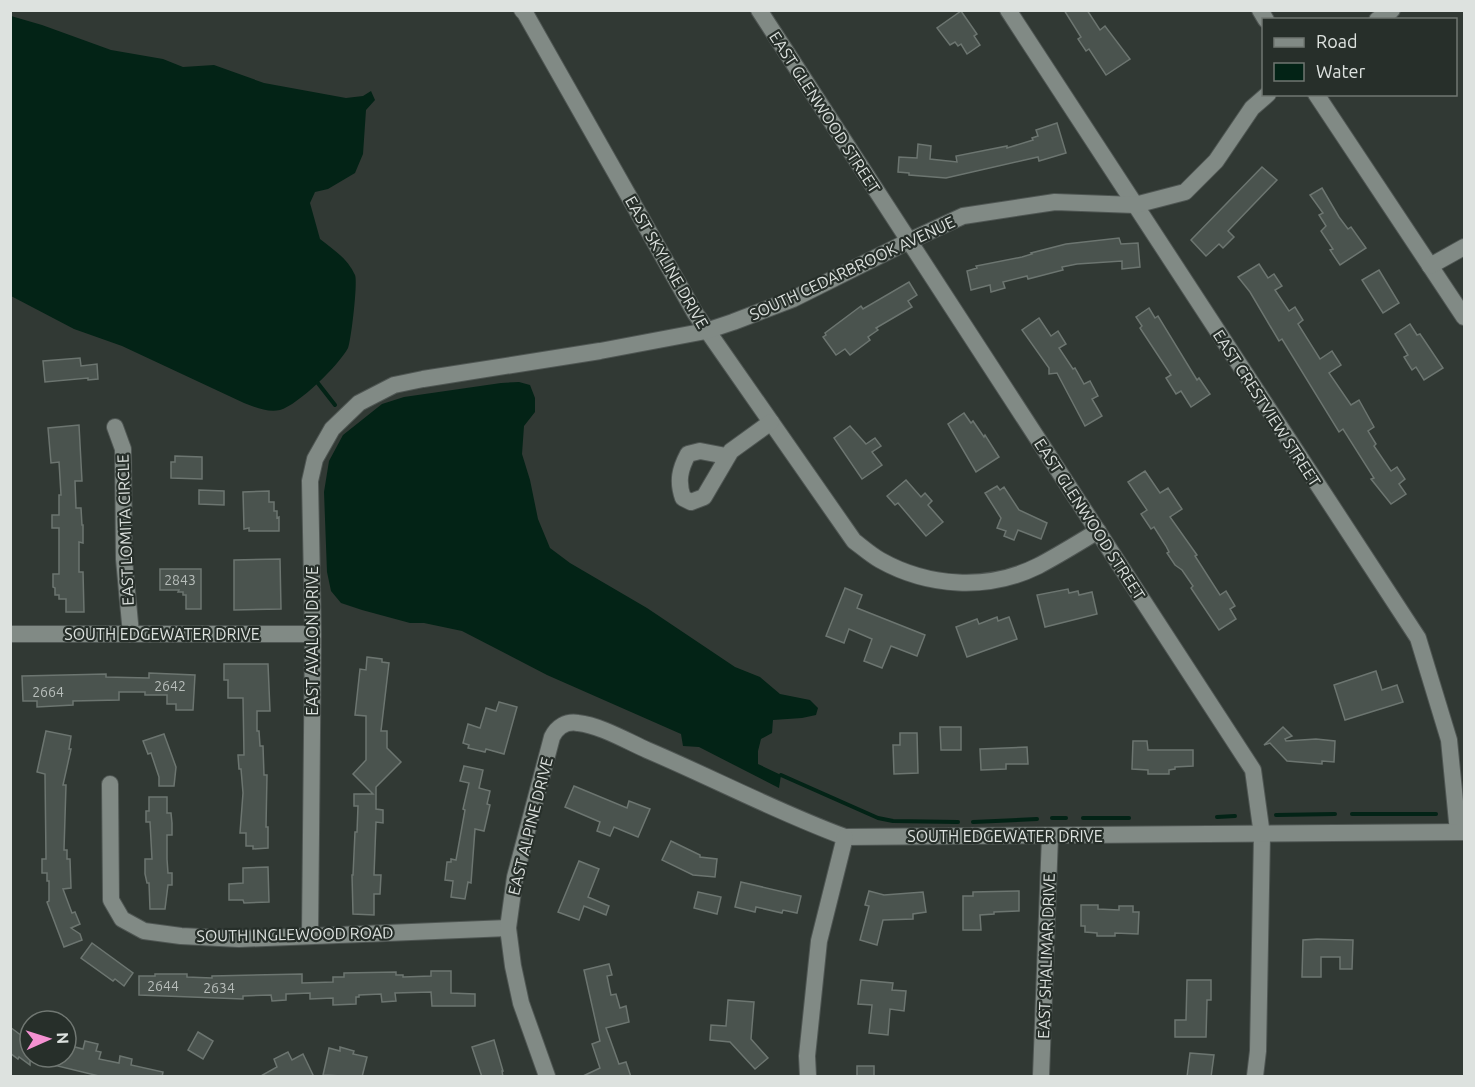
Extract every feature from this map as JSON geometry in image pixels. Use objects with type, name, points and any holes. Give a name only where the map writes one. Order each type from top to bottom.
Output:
[{"type":"street","name":"EAST GLENWOOD STREET","points":[[759,10],[1253,770],[1262,835],[1258,1051],[1255,1077]]},
{"type":"street","name":"EAST CRESTVIEW STREET","points":[[1008,10],[1418,638],[1449,740],[1461,832]]},
{"type":"street","name":"EAST SKYLINE DRIVE","points":[[524,12],[706,331],[722,350],[854,541],[879,560],[916,576],[979,584],[1036,567],[1098,531]]},
{"type":"street","name":"SOUTH CEDARBROOK AVENUE","points":[[394,385],[706,331],[793,299],[963,216],[1055,202],[1135,205],[1185,192],[1216,160],[1252,108],[1266,96]]},
{"type":"street","points":[[1317,96],[1464,317]]},
{"type":"street","points":[[1431,266],[1464,247]]},
{"type":"street","name":"EAST AVALON DRIVE","points":[[310,935],[313,634],[310,492],[315,459],[325,439],[340,420],[359,404],[394,385]]},
{"type":"street","points":[[726,456],[771,422]]},
{"type":"street","name":"EAST LOMITA CIRCLE","points":[[115,427],[123,449],[124,560],[131,634]]},
{"type":"street","name":"SOUTH EDGEWATER DRIVE","points":[[10,634],[313,634]]},
{"type":"street","name":"SOUTH EDGEWATER DRIVE","points":[[568,723],[590,725],[692,769],[789,816],[845,837],[1461,832]]},
{"type":"street","name":"EAST ALPINE DRIVE","points":[[547,1077],[521,1003],[508,928],[515,877],[552,737],[558,728],[568,723]]},
{"type":"street","name":"SOUTH INGLEWOOD ROAD","points":[[110,784],[111,900],[122,919],[136,928],[152,933],[239,939],[508,928]]},
{"type":"street","name":"EAST SHALIMAR DRIVE","points":[[1041,1077],[1050,836]]},
{"type":"street","points":[[808,1077],[807,1056],[819,941],[845,837]]},
{"type":"water","points":[[11,16],[111,50],[163,59],[183,67],[214,65],[264,83],[346,98],[363,96],[371,91],[375,100],[366,110],[363,154],[355,173],[328,189],[315,192],[310,203],[320,239],[345,259],[355,275],[355,299],[348,348],[317,384],[297,401],[275,411],[244,403],[122,346],[74,329],[11,296]]},
{"type":"water","points":[[519,382],[530,385],[535,398],[535,412],[524,426],[522,454],[538,519],[550,548],[570,563],[647,608],[735,667],[760,677],[780,694],[810,700],[818,708],[816,715],[773,720],[772,733],[761,739],[758,764],[781,775],[779,788],[699,747],[683,746],[681,734],[547,675],[462,631],[424,623],[410,623],[362,610],[341,603],[331,591],[327,572],[324,492],[329,461],[343,435],[382,404],[404,397]]},
{"type":"building","points":[[1064,10],[1087,10],[1100,30],[1105,26],[1130,59],[1106,75],[1089,49],[1086,51],[1078,39],[1081,37]]},
{"type":"building","points":[[961,11],[977,34],[974,36],[980,45],[967,54],[961,44],[958,46],[955,42],[950,45],[937,28]]},
{"type":"building","points":[[1057,123],[1066,153],[1039,161],[1038,157],[946,178],[898,172],[899,157],[917,158],[918,144],[931,146],[930,159],[957,162],[956,156],[1007,146],[1007,148],[1033,140],[1032,138],[1038,136],[1036,130]]},
{"type":"building","points":[[1262,167],[1277,180],[1228,231],[1234,237],[1223,248],[1219,244],[1206,256],[1191,240]]},
{"type":"building","points":[[1322,188],[1339,217],[1348,229],[1351,227],[1366,248],[1340,265],[1321,231],[1326,226],[1319,215],[1323,213],[1310,195]]},
{"type":"building","points":[[1119,238],[1121,244],[1138,243],[1140,267],[1122,269],[1122,261],[1077,264],[1028,279],[1027,276],[1003,282],[1005,288],[991,292],[990,285],[971,290],[967,271],[977,268],[976,266],[1022,257],[1066,244]]},
{"type":"building","points":[[1259,264],[1268,278],[1274,274],[1282,286],[1275,290],[1289,311],[1295,307],[1303,320],[1298,324],[1320,359],[1332,351],[1341,365],[1329,373],[1351,405],[1359,400],[1374,427],[1368,431],[1376,444],[1374,446],[1391,471],[1397,467],[1405,479],[1399,484],[1406,494],[1391,504],[1371,479],[1374,478],[1343,429],[1339,432],[1282,339],[1279,341],[1250,292],[1238,277]]},
{"type":"building","points":[[1379,270],[1399,303],[1383,313],[1362,280]]},
{"type":"building","points":[[909,282],[917,295],[908,301],[912,307],[876,328],[878,330],[868,337],[870,340],[850,355],[845,349],[836,355],[823,337],[825,333],[861,306],[863,309]]},
{"type":"building","points":[[1149,308],[1155,318],[1158,316],[1197,380],[1199,378],[1210,394],[1191,407],[1181,391],[1176,394],[1166,378],[1171,375],[1140,328],[1142,326],[1136,317]]},
{"type":"building","points":[[1039,318],[1051,336],[1058,331],[1066,344],[1059,348],[1084,384],[1090,381],[1098,396],[1092,399],[1102,416],[1085,426],[1057,373],[1049,374],[1049,368],[1022,330]]},
{"type":"building","points":[[1410,324],[1417,335],[1420,334],[1443,368],[1424,380],[1416,367],[1412,370],[1404,357],[1408,355],[1395,334]]},
{"type":"building","points":[[80,358],[81,366],[97,364],[98,379],[45,382],[43,361]]},
{"type":"building","points":[[964,413],[984,437],[985,435],[999,457],[976,472],[948,424]]},
{"type":"building","points":[[79,425],[82,481],[75,481],[76,508],[81,508],[83,525],[83,543],[79,542],[79,572],[83,572],[84,612],[66,612],[66,599],[59,599],[53,587],[53,574],[59,574],[59,528],[52,528],[52,515],[59,515],[59,495],[61,495],[59,462],[51,463],[48,428]]},
{"type":"building","points":[[850,426],[866,444],[875,438],[881,446],[872,452],[882,465],[862,479],[834,438]]},
{"type":"building","points":[[175,456],[202,457],[202,479],[171,478],[171,462],[175,462]]},
{"type":"building","points":[[1145,471],[1160,493],[1168,488],[1182,509],[1170,517],[1197,555],[1195,556],[1220,595],[1226,591],[1235,606],[1230,609],[1236,619],[1219,630],[1191,588],[1193,586],[1167,553],[1169,552],[1166,546],[1154,527],[1151,529],[1141,514],[1147,510],[1128,482]]},
{"type":"building","points":[[906,480],[921,497],[925,493],[932,501],[928,505],[943,522],[926,536],[898,503],[895,505],[887,496]]},
{"type":"building","points":[[997,486],[1000,490],[1004,487],[1019,510],[1047,523],[1041,539],[1018,530],[1014,540],[1004,536],[1006,531],[997,528],[1001,518],[985,493]]},
{"type":"building","points":[[199,490],[224,491],[224,505],[199,504]]},
{"type":"building","points":[[269,491],[269,502],[274,502],[274,511],[277,511],[277,518],[279,517],[279,531],[244,529],[243,492]]},
{"type":"building","points":[[280,559],[281,609],[234,610],[234,560]]},
{"type":"building","points":[[160,569],[201,569],[201,609],[186,609],[186,595],[178,592],[179,590],[160,590]]},
{"type":"building","points":[[845,588],[862,595],[857,608],[925,635],[917,656],[891,646],[882,668],[864,661],[872,639],[849,629],[844,643],[826,636]]},
{"type":"building","points":[[1068,589],[1069,593],[1078,591],[1079,595],[1092,592],[1097,614],[1045,627],[1037,595]]},
{"type":"building","points":[[997,617],[998,621],[1009,617],[1017,639],[967,657],[956,627],[977,619],[979,624]]},
{"type":"building","points":[[367,657],[382,659],[382,662],[389,663],[381,731],[387,731],[387,748],[401,762],[376,787],[376,809],[383,810],[383,823],[376,822],[374,875],[381,875],[380,894],[374,894],[374,915],[353,914],[352,875],[358,806],[354,806],[354,794],[373,794],[353,774],[366,760],[366,716],[355,715],[360,669],[366,670]]},
{"type":"building","points":[[224,664],[268,664],[270,711],[257,711],[257,731],[259,731],[260,746],[263,746],[264,775],[267,775],[268,848],[253,849],[253,846],[246,846],[246,833],[240,833],[243,793],[238,755],[244,755],[243,698],[228,698],[228,680],[224,680]]},
{"type":"building","points":[[1376,671],[1382,690],[1397,685],[1403,702],[1345,720],[1334,685]]},
{"type":"building","points":[[149,673],[195,675],[193,710],[176,710],[176,704],[167,704],[167,695],[145,695],[145,692],[119,692],[119,700],[73,701],[73,705],[37,707],[37,701],[23,701],[22,676],[106,674],[106,677],[149,678]]},
{"type":"building","points":[[499,702],[517,707],[504,754],[486,749],[485,752],[468,748],[469,745],[463,743],[468,724],[480,728],[486,708],[496,711]]},
{"type":"building","points":[[940,727],[961,727],[961,750],[941,750]]},
{"type":"building","points":[[1283,727],[1292,736],[1285,739],[1286,741],[1316,739],[1335,741],[1334,762],[1322,761],[1322,764],[1287,761],[1270,743],[1264,745]]},
{"type":"building","points":[[46,731],[71,736],[69,749],[71,749],[63,785],[66,785],[64,850],[67,850],[67,859],[70,859],[71,888],[63,889],[72,913],[75,912],[80,924],[71,928],[80,934],[82,940],[64,947],[47,902],[49,901],[49,881],[47,881],[47,873],[42,873],[42,859],[46,859],[45,774],[37,772]]},
{"type":"building","points":[[900,733],[917,733],[918,773],[894,774],[893,745],[900,745]]},
{"type":"building","points":[[164,734],[176,767],[174,786],[159,786],[159,777],[151,753],[148,754],[143,741]]},
{"type":"building","points":[[1133,741],[1147,741],[1148,750],[1193,750],[1193,766],[1175,767],[1169,770],[1169,774],[1148,774],[1148,770],[1132,769]]},
{"type":"building","points":[[1027,747],[1028,764],[1006,764],[1006,769],[981,770],[980,749]]},
{"type":"building","points":[[464,766],[483,770],[479,788],[490,791],[487,804],[490,805],[484,831],[475,829],[471,883],[468,882],[465,899],[451,897],[453,881],[445,880],[447,862],[451,862],[451,859],[456,860],[465,810],[463,809],[469,783],[460,781]]},
{"type":"building","points":[[574,786],[627,808],[629,801],[650,809],[638,837],[614,827],[610,836],[597,831],[600,822],[565,807]]},
{"type":"building","points":[[149,797],[167,797],[167,813],[171,813],[172,835],[167,835],[167,859],[168,873],[172,873],[172,885],[168,885],[165,909],[150,909],[149,883],[147,883],[145,874],[145,859],[152,859],[150,822],[146,822]]},
{"type":"building","points":[[671,841],[700,857],[717,859],[715,877],[693,875],[662,860]]},
{"type":"building","points":[[579,861],[599,869],[588,897],[609,906],[606,915],[584,906],[579,920],[558,912]]},
{"type":"building","points":[[268,867],[269,902],[244,903],[243,900],[229,900],[229,884],[243,883],[243,868]]},
{"type":"building","points":[[741,882],[801,896],[797,913],[783,910],[782,913],[756,907],[755,912],[735,907]]},
{"type":"building","points":[[869,891],[884,895],[923,892],[926,912],[913,914],[913,919],[883,920],[877,945],[860,940],[869,906],[865,905]]},
{"type":"building","points":[[1019,891],[1019,911],[980,915],[981,930],[963,930],[963,896],[973,896],[973,892]]},
{"type":"building","points":[[698,892],[721,897],[717,914],[694,908]]},
{"type":"building","points":[[1081,905],[1098,905],[1098,909],[1119,910],[1119,906],[1133,906],[1133,912],[1139,912],[1138,934],[1115,933],[1115,936],[1097,936],[1097,933],[1085,932],[1085,926],[1081,926]]},
{"type":"building","points":[[1303,940],[1353,940],[1352,969],[1340,969],[1340,957],[1321,957],[1321,977],[1302,977]]},
{"type":"building","points":[[92,943],[133,973],[124,986],[115,979],[113,981],[81,958]]},
{"type":"building","points":[[609,964],[612,975],[607,976],[611,995],[616,994],[620,1008],[626,1006],[629,1022],[606,1028],[619,1064],[626,1062],[631,1077],[581,1077],[600,1068],[592,1044],[600,1041],[584,970]]},
{"type":"building","points":[[431,971],[451,971],[451,993],[475,994],[475,1006],[432,1006],[431,992],[395,993],[396,1001],[382,1002],[381,994],[359,995],[356,997],[356,1004],[333,1005],[333,998],[310,999],[310,993],[286,994],[286,1000],[272,1001],[271,995],[243,996],[243,999],[139,995],[139,976],[155,976],[155,974],[187,974],[187,977],[212,978],[212,976],[302,974],[302,983],[333,982],[333,977],[344,977],[344,973],[396,972],[396,975],[403,975],[403,977],[431,976]]},
{"type":"building","points":[[861,980],[893,983],[892,990],[906,991],[904,1011],[890,1009],[888,1035],[869,1033],[872,1005],[858,1004]]},
{"type":"building","points":[[1187,980],[1211,980],[1211,1000],[1207,1000],[1206,1037],[1175,1037],[1175,1020],[1186,1020]]},
{"type":"building","points":[[728,1000],[754,1002],[751,1039],[768,1058],[755,1069],[730,1042],[710,1040],[711,1025],[726,1026]]},
{"type":"building","points":[[10,1027],[18,1033],[18,1059],[10,1053]]},
{"type":"building","points":[[198,1032],[213,1041],[203,1059],[188,1050]]},
{"type":"building","points":[[494,1040],[503,1077],[482,1077],[472,1047]]},
{"type":"building","points":[[85,1041],[98,1044],[96,1051],[101,1052],[99,1059],[119,1063],[120,1056],[132,1059],[131,1065],[163,1072],[162,1077],[103,1077],[70,1069],[78,1069],[78,1048],[83,1049]]},
{"type":"building","points":[[340,1047],[354,1051],[353,1054],[367,1057],[362,1077],[323,1075],[329,1048],[340,1051]]},
{"type":"building","points":[[288,1052],[292,1060],[303,1054],[314,1077],[259,1077],[277,1067],[274,1059]]},
{"type":"building","points":[[1190,1053],[1214,1055],[1211,1077],[1187,1077]]},
{"type":"building","points":[[857,1066],[874,1066],[874,1077],[857,1077]]},
{"type":"waterway","points":[[317,382],[335,405]]},
{"type":"waterway","points":[[781,775],[878,818],[893,821],[958,822]]},
{"type":"waterway","points":[[1276,815],[1335,814]]},
{"type":"waterway","points":[[1352,814],[1436,814]]},
{"type":"waterway","points":[[1217,817],[1235,816]]},
{"type":"waterway","points":[[1052,818],[1066,818]]},
{"type":"waterway","points":[[1083,818],[1129,818]]},
{"type":"waterway","points":[[973,822],[1037,819]]}]
